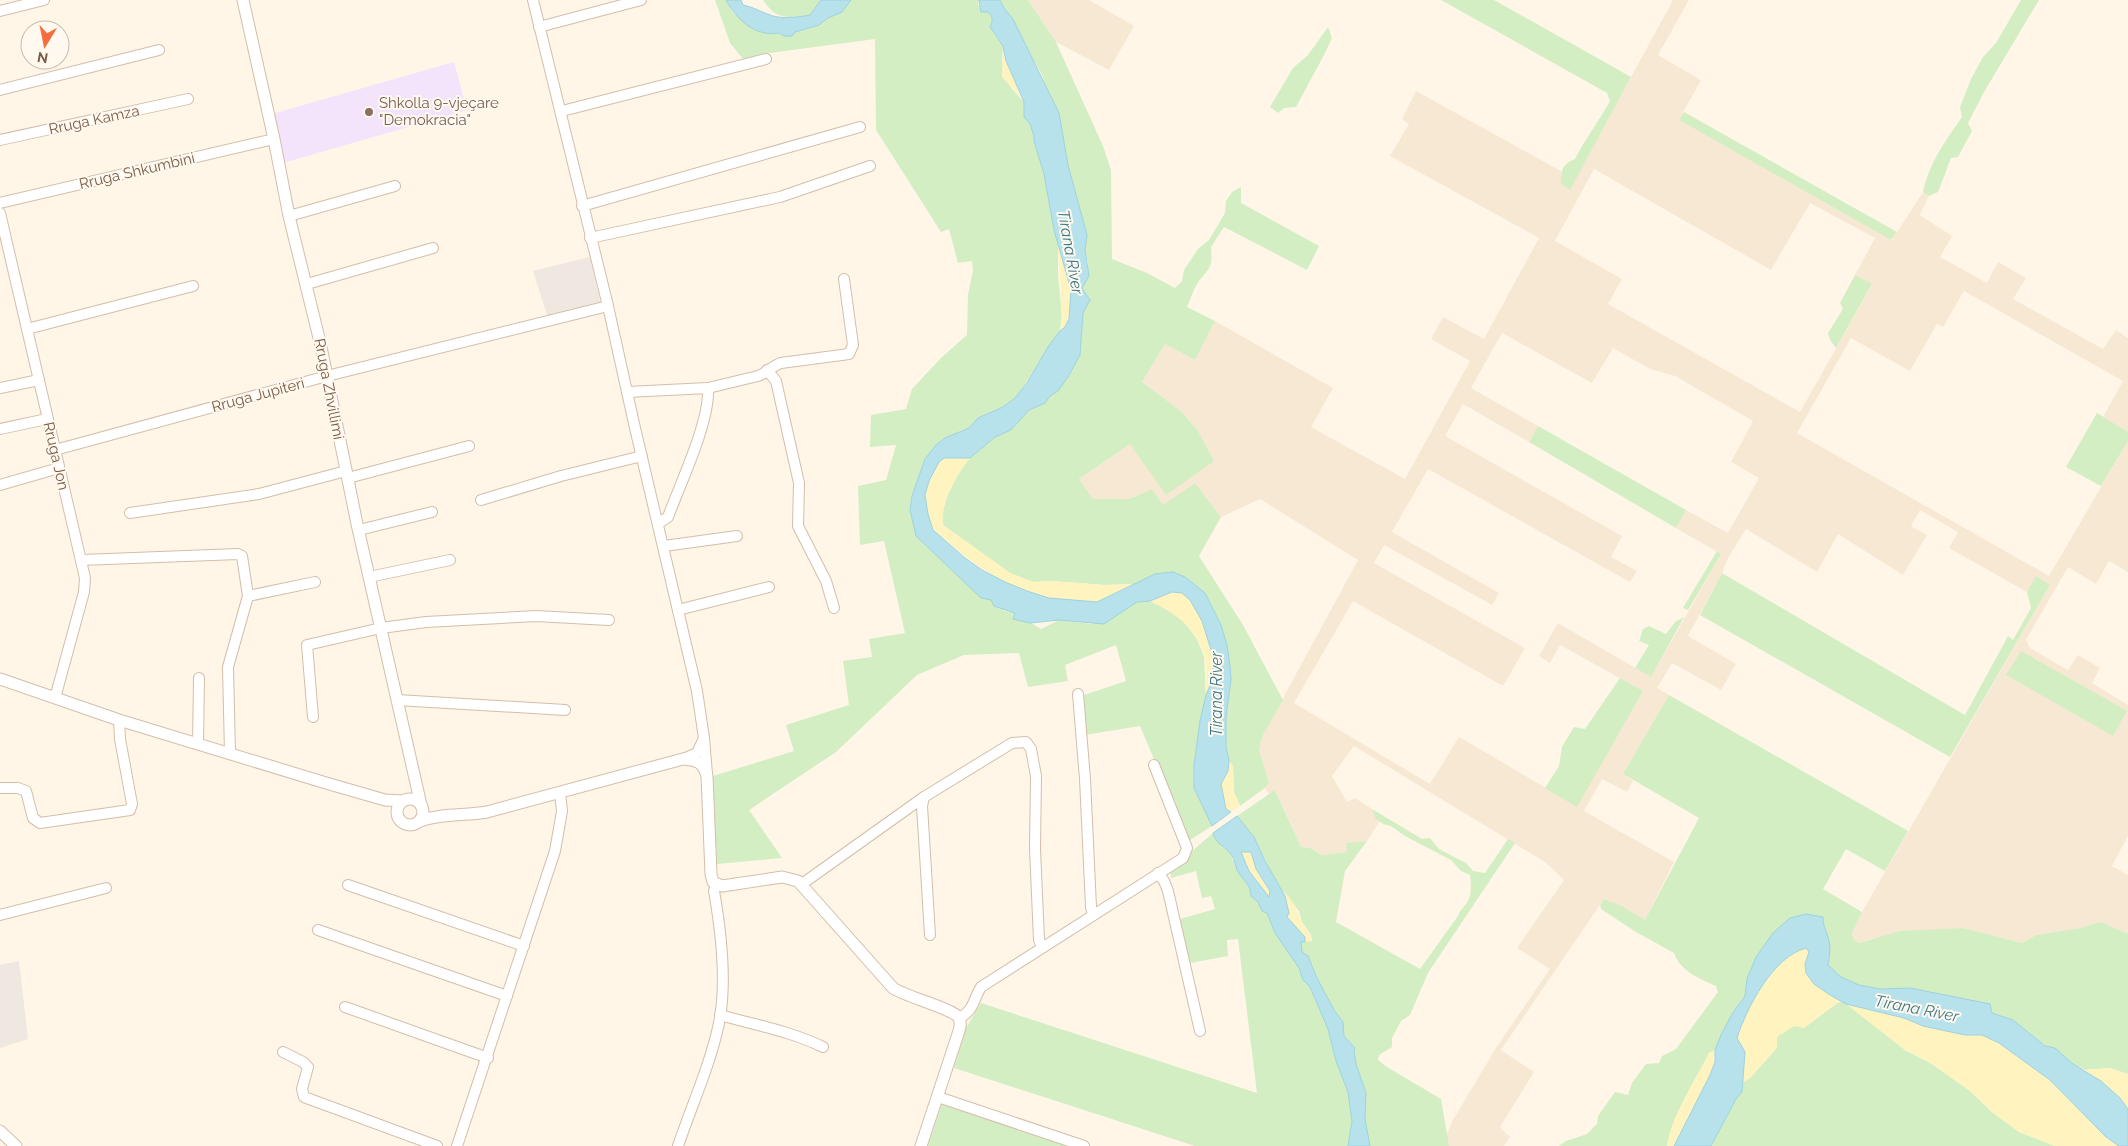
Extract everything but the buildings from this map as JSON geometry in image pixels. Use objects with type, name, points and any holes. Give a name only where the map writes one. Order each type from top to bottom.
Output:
[{"type":"street","points":[[0,11],[44,0]]},
{"type":"street","name":"Rruga Zhvillimi","points":[[243,0],[289,216],[307,284],[369,577],[422,807]]},
{"type":"street","points":[[533,0],[562,111],[582,206],[608,306],[698,691],[707,776],[712,877],[716,884],[722,886],[782,877],[792,878],[802,884],[894,988],[907,996],[953,1012],[959,1018],[959,1032],[921,1146]]},
{"type":"street","points":[[539,27],[641,0]]},
{"type":"street","points":[[0,90],[159,50]]},
{"type":"street","points":[[562,111],[766,59]]},
{"type":"street","name":"Rruga Kamza","points":[[0,140],[188,99]]},
{"type":"street","points":[[582,206],[860,127]]},
{"type":"street","name":"Rruga Shkumbini","points":[[0,203],[274,139]]},
{"type":"street","points":[[590,238],[780,197],[870,166]]},
{"type":"street","points":[[289,216],[395,186]]},
{"type":"street","name":"Rruga Jon","points":[[0,214],[1,227],[27,329],[85,578],[84,592],[54,698]]},
{"type":"street","points":[[307,284],[434,248]]},
{"type":"street","points":[[627,392],[708,388],[758,376],[773,365],[781,363],[844,356],[852,351],[853,345],[844,279]]},
{"type":"street","points":[[27,329],[193,286]]},
{"type":"street","name":"Rruga Jupiteri","points":[[54,450],[326,376],[608,306]]},
{"type":"street","points":[[768,370],[776,381],[799,483],[798,526],[826,581],[834,608]]},
{"type":"street","points":[[0,388],[39,380]]},
{"type":"street","points":[[659,522],[665,521],[668,517],[704,420],[709,401],[708,388]]},
{"type":"street","points":[[0,429],[47,419]]},
{"type":"street","points":[[130,513],[259,494],[469,446]]},
{"type":"street","points":[[481,500],[561,476],[642,456]]},
{"type":"street","points":[[0,486],[59,468]]},
{"type":"street","points":[[359,530],[432,512]]},
{"type":"street","points":[[664,546],[737,536]]},
{"type":"street","points":[[82,560],[238,554],[243,559],[248,596],[228,667],[230,753]]},
{"type":"street","points":[[369,577],[450,560]]},
{"type":"street","points":[[248,596],[315,582]]},
{"type":"street","points":[[678,610],[769,587]]},
{"type":"street","points":[[313,717],[307,646],[381,628],[426,622],[536,616],[610,620]]},
{"type":"street","points":[[198,744],[199,678]]},
{"type":"street","points":[[0,679],[119,720],[366,795],[385,800],[414,799],[422,807],[446,816]]},
{"type":"street","points":[[1078,694],[1085,779],[1090,907],[1093,915]]},
{"type":"street","points":[[398,700],[565,710]]},
{"type":"street","points":[[0,788],[18,788],[26,791],[33,818],[40,823],[130,810],[132,804],[120,739],[119,720]]},
{"type":"street","points":[[366,795],[387,805],[398,819],[409,826],[420,821],[446,816],[487,812],[683,759],[697,753],[704,738]]},
{"type":"street","points":[[802,884],[924,797],[1012,743],[1020,741],[1029,744],[1036,776],[1035,849],[1039,940],[1042,948]]},
{"type":"street","points":[[683,759],[695,760],[701,763],[707,776]]},
{"type":"street","points":[[959,1018],[973,1008],[976,995],[981,987],[1183,858],[1187,848],[1154,765]]},
{"type":"street","points":[[398,819],[396,810],[415,788],[415,779]]},
{"type":"street","points":[[457,1146],[488,1058],[555,851],[562,811],[560,793]]},
{"type":"street","points":[[924,797],[922,806],[930,934]]},
{"type":"street","points":[[420,821],[422,807]]},
{"type":"street","points":[[1158,873],[1168,891],[1200,1031]]},
{"type":"street","points":[[678,1146],[713,1044],[720,1015],[722,968],[720,934],[714,891],[716,884]]},
{"type":"street","points":[[348,885],[524,946]]},
{"type":"street","points":[[0,914],[106,888]]},
{"type":"street","points":[[318,930],[507,996]]},
{"type":"street","points":[[345,1008],[488,1058]]},
{"type":"street","points":[[720,1015],[785,1031],[823,1047]]},
{"type":"street","points":[[283,1052],[303,1062],[308,1067],[302,1089],[304,1097],[437,1146]]},
{"type":"street","points":[[938,1097],[1084,1146]]},
{"type":"street","points":[[0,1131],[16,1146]]},
{"type":"shaded area","points":[[1028,0],[1089,0],[1134,26],[1109,70],[1056,42]]},
{"type":"shaded area","points":[[1673,0],[1689,0],[1658,55],[1701,80],[1679,120],[1892,240],[1923,192],[1929,196],[1920,215],[1952,236],[1940,257],[1987,283],[1998,262],[2026,278],[2013,299],[2103,349],[2116,330],[2128,338],[2128,432],[2103,417],[2123,381],[1964,291],[1943,327],[1937,324],[1910,371],[1851,338],[1797,433],[2049,576],[2128,441],[2128,572],[2109,561],[2096,584],[2068,567],[2026,640],[2030,648],[2068,670],[2078,655],[2100,668],[2092,683],[2128,705],[2128,836],[2112,866],[2128,875],[2128,934],[2101,922],[2080,928],[2036,935],[2022,943],[1963,928],[1871,939],[1859,943],[1854,940],[1852,933],[1862,912],[2050,585],[2036,577],[2027,592],[1949,548],[1958,532],[1920,510],[1911,526],[1927,535],[1903,575],[1838,534],[1817,572],[1746,529],[1728,558],[1722,573],[1688,636],[1736,664],[1721,690],[1672,663],[1657,688],[1669,695],[1623,774],[1633,781],[1627,792],[1602,779],[1584,811],[1674,862],[1645,920],[1622,906],[1604,899],[1501,1050],[1534,1072],[1500,1127],[1510,1137],[1504,1146],[1449,1146],[1446,1136],[1453,1120],[1496,1048],[1550,969],[1517,948],[1564,880],[1545,862],[1354,746],[1332,776],[1347,802],[1355,798],[1372,809],[1375,818],[1380,821],[1367,841],[1346,843],[1347,852],[1322,855],[1310,848],[1301,847],[1276,791],[1269,794],[1265,788],[1269,783],[1259,749],[1263,735],[1358,560],[1260,499],[1221,517],[1195,483],[1163,505],[1152,489],[1129,499],[1093,499],[1079,479],[1130,444],[1214,461],[1198,431],[1182,412],[1142,382],[1165,344],[1195,360],[1215,321],[1333,388],[1311,427],[1405,479],[1470,361],[1431,339],[1443,317],[1484,339],[1539,238],[1390,156],[1409,124],[1402,119],[1416,91],[1561,171],[1561,184],[1570,189]],"holes":[[[1594,169],[1771,270],[1810,203],[1875,238],[1855,275],[1872,285],[1800,412],[1608,304],[1622,279],[1555,241]],[[1502,333],[1592,383],[1613,348],[1650,369],[1675,376],[1753,421],[1731,462],[1759,478],[1728,533],[1686,510],[1676,528],[1721,554],[1651,677],[1558,623],[1539,656],[1550,663],[1560,645],[1643,691],[1577,806],[1459,737],[1430,784],[1294,703],[1353,601],[1503,686],[1525,648],[1374,563],[1384,545],[1492,605],[1499,593],[1392,532],[1428,469],[1630,582],[1637,571],[1611,557],[1622,536],[1445,436],[1463,404],[1529,442],[1538,426],[1471,388]]]},
{"type":"shaded area","name":"Shkolla 9-vjeçare \"Demokracia\"","points":[[454,62],[467,110],[283,163],[272,114]]},
{"type":"shaded area","points":[[590,257],[601,306],[548,318],[533,271]]},
{"type":"shaded area","points":[[19,961],[28,1039],[0,1048],[0,965]]},
{"type":"green space","points":[[715,0],[726,0],[734,14],[784,36],[792,36],[795,32],[819,25],[828,18],[842,12],[851,0],[979,0],[978,5],[991,15],[993,33],[1003,46],[1002,61],[1012,89],[1024,102],[1024,117],[1030,124],[1044,174],[1058,245],[1058,274],[1062,316],[1060,331],[1016,398],[1003,407],[978,418],[969,428],[960,431],[925,459],[912,496],[910,510],[916,536],[981,598],[991,600],[1005,611],[1015,613],[1041,629],[1059,620],[1092,624],[1129,608],[1137,602],[1150,601],[1178,615],[1197,639],[1204,657],[1206,695],[1195,754],[1194,788],[1212,826],[1190,840],[1186,835],[1140,726],[1085,735],[1081,696],[1126,681],[1116,645],[1065,665],[1068,681],[1028,687],[1019,653],[964,655],[917,675],[836,752],[749,810],[782,858],[717,864],[713,776],[794,751],[786,725],[849,705],[843,661],[872,657],[869,639],[905,633],[884,541],[860,545],[858,486],[886,480],[896,445],[870,447],[871,415],[906,409],[912,389],[941,358],[967,335],[968,295],[973,270],[972,261],[958,263],[949,229],[941,232],[876,130],[875,39],[762,54],[743,59],[730,43]]},
{"type":"green space","points":[[763,0],[821,0],[810,15],[788,17],[773,11]]},
{"type":"green space","points":[[1000,0],[1028,0],[1056,42],[1103,146],[1111,170],[1112,259],[1147,273],[1175,288],[1182,281],[1184,270],[1198,249],[1209,240],[1225,213],[1226,201],[1232,192],[1241,187],[1241,203],[1319,246],[1307,270],[1224,227],[1211,247],[1211,264],[1197,284],[1187,307],[1215,321],[1195,360],[1165,344],[1142,382],[1182,412],[1198,431],[1214,461],[1166,495],[1130,444],[1079,479],[1093,499],[1129,499],[1152,489],[1163,505],[1195,483],[1221,517],[1199,556],[1243,625],[1283,700],[1263,735],[1259,749],[1269,783],[1240,806],[1234,793],[1233,766],[1229,761],[1226,747],[1226,717],[1231,679],[1227,645],[1221,625],[1205,593],[1185,577],[1155,574],[1135,584],[1105,585],[1051,581],[1033,582],[1010,573],[943,525],[942,514],[948,494],[960,470],[970,458],[995,437],[1011,430],[1029,410],[1045,403],[1050,396],[1058,391],[1068,377],[1080,355],[1083,313],[1090,300],[1082,288],[1088,263],[1085,250],[1087,235],[1068,165],[1063,137],[1042,75],[1022,40],[1013,19]]},
{"type":"green space","points":[[1441,0],[1494,0],[1631,77],[1570,190],[1561,184],[1563,168],[1567,163],[1575,159],[1606,108],[1610,101],[1607,93]]},
{"type":"green space","points":[[2021,0],[2039,0],[1984,92],[1968,123],[1972,131],[1958,157],[1951,158],[1938,192],[1929,196],[1923,192],[1929,171],[1962,117],[1960,107],[1971,79],[1983,57],[1996,43]]},
{"type":"green space","points":[[1328,27],[1332,38],[1296,107],[1284,108],[1278,113],[1270,107],[1293,68],[1308,55]]},
{"type":"green space","points":[[1684,112],[1897,232],[1891,240],[1679,120]]},
{"type":"green space","points":[[1855,275],[1872,284],[1836,348],[1830,340],[1828,333],[1843,309],[1840,303]]},
{"type":"green space","points":[[2097,413],[2128,432],[2128,441],[2101,486],[2066,467]]},
{"type":"green space","points":[[1538,426],[1686,510],[1676,528],[1529,442]]},
{"type":"green space","points":[[1717,551],[1721,554],[1688,610],[1683,608]]},
{"type":"green space","points":[[1722,573],[1965,715],[2008,636],[2013,640],[2031,608],[2027,592],[2036,576],[2050,585],[1950,757],[1700,615]]},
{"type":"green space","points":[[1684,617],[1651,677],[1635,668],[1649,645],[1639,641],[1643,629],[1649,626],[1666,634],[1675,622]]},
{"type":"green space","points":[[2021,651],[2127,711],[2113,736],[2006,675]]},
{"type":"green space","points":[[1620,678],[1643,691],[1577,807],[1545,788],[1559,766],[1562,747],[1574,727],[1585,729]]},
{"type":"green space","points":[[1669,695],[1908,831],[1885,871],[1846,849],[1823,889],[1862,912],[1852,933],[1854,940],[1859,943],[1900,931],[1963,928],[2022,943],[2036,935],[2080,928],[2101,922],[2128,934],[2128,1074],[2109,1068],[2085,1070],[2073,1064],[2055,1048],[2045,1046],[2013,1020],[1992,1013],[1989,1004],[1910,988],[1880,989],[1859,985],[1841,977],[1828,966],[1827,937],[1823,928],[1756,957],[1747,979],[1745,996],[1732,1014],[1715,1050],[1709,1053],[1685,1098],[1674,1122],[1667,1146],[1559,1146],[1566,1141],[1587,1134],[1597,1124],[1598,1116],[1615,1092],[1628,1095],[1632,1083],[1646,1064],[1659,1063],[1662,1056],[1676,1049],[1718,992],[1716,986],[1686,970],[1674,953],[1636,932],[1601,909],[1600,905],[1604,899],[1622,906],[1645,920],[1699,818],[1623,774]]},
{"type":"green space","points":[[1275,790],[1301,847],[1310,848],[1322,855],[1347,852],[1346,843],[1367,841],[1345,871],[1336,922],[1420,969],[1469,900],[1470,875],[1461,871],[1451,860],[1405,836],[1391,826],[1383,824],[1375,818],[1372,809],[1422,839],[1430,838],[1439,849],[1466,863],[1473,871],[1485,873],[1508,839],[1515,843],[1428,973],[1410,1015],[1401,1021],[1392,1038],[1392,1047],[1379,1055],[1378,1060],[1387,1067],[1441,1099],[1449,1146],[1370,1146],[1365,1119],[1366,1093],[1356,1064],[1355,1048],[1344,1036],[1343,1022],[1334,1010],[1317,978],[1312,964],[1302,952],[1301,942],[1312,941],[1311,935],[1302,922],[1299,911],[1283,891],[1281,893],[1254,837],[1237,816]]},
{"type":"green space","points":[[1213,833],[1222,847],[1230,853],[1238,872],[1251,888],[1251,896],[1258,902],[1262,911],[1267,913],[1275,933],[1299,968],[1303,980],[1310,987],[1328,1029],[1336,1061],[1348,1092],[1352,1121],[1348,1146],[1195,1146],[954,1068],[966,1028],[981,1003],[1257,1093],[1238,939],[1227,940],[1228,956],[1190,963],[1180,919],[1215,909],[1211,896],[1202,898],[1196,871],[1171,878],[1170,870]]},
{"type":"green space","points":[[1843,1001],[1905,1050],[1932,1064],[1970,1091],[1992,1112],[2019,1132],[2055,1146],[1711,1146],[1736,1099],[1742,1092],[1742,1083],[1750,1078],[1776,1048],[1776,1037],[1794,1025],[1804,1028],[1837,1003]]},
{"type":"green space","points":[[943,1101],[1071,1146],[928,1146]]},
{"type":"sand","points":[[1003,46],[1020,97],[1002,77]]},
{"type":"sand","points":[[1058,245],[1071,290],[1072,303],[1071,314],[1067,324],[1060,331],[1061,310]]},
{"type":"sand","points":[[944,458],[970,458],[950,489],[944,507],[943,525],[1010,573],[1033,582],[1051,581],[1105,585],[1135,584],[1102,601],[1067,600],[1018,588],[976,564],[938,534],[931,525],[926,504],[927,490],[937,467]]},
{"type":"sand","points":[[1172,592],[1182,593],[1191,600],[1202,619],[1206,631],[1212,656],[1213,677],[1206,695],[1205,660],[1195,636],[1176,616],[1150,601]]},
{"type":"sand","points":[[1229,761],[1233,766],[1234,792],[1240,806],[1231,812],[1226,809],[1221,784],[1228,770]]},
{"type":"sand","points":[[1241,852],[1251,852],[1256,869],[1270,891],[1271,895],[1269,897],[1249,871]]},
{"type":"sand","points":[[1283,891],[1293,902],[1312,941],[1305,942],[1305,937],[1287,917],[1288,905],[1281,893]]},
{"type":"sand","points":[[1807,948],[1809,952],[1805,964],[1814,984],[1843,1001],[1837,1003],[1804,1028],[1794,1026],[1777,1037],[1777,1048],[1750,1078],[1742,1083],[1745,1052],[1737,1038],[1747,1012],[1763,984],[1783,961]]},
{"type":"sand","points":[[1846,1004],[1904,1018],[1923,1026],[1965,1035],[1982,1035],[1999,1043],[2050,1080],[2106,1137],[2119,1146],[2055,1146],[2019,1132],[1992,1112],[1970,1091],[1932,1064],[1905,1050]]},
{"type":"sand","points":[[1715,1050],[1711,1074],[1700,1099],[1674,1146],[1667,1146],[1674,1122],[1685,1098],[1709,1053]]},
{"type":"sand","points":[[2109,1068],[2128,1074],[2128,1109],[2120,1098],[2085,1070]]},
{"type":"water","points":[[726,0],[741,0],[743,5],[773,16],[787,18],[810,15],[821,0],[851,0],[842,12],[828,18],[819,25],[795,32],[792,36],[784,36],[779,33],[770,34],[762,32],[748,26]]},
{"type":"water","name":"Tirana River","points":[[979,0],[1000,0],[1013,19],[1059,113],[1068,165],[1087,235],[1085,250],[1089,276],[1082,288],[1090,300],[1083,313],[1080,355],[1058,391],[1050,396],[1045,403],[1029,410],[1011,430],[995,437],[970,458],[944,458],[939,462],[929,481],[925,495],[928,514],[933,530],[982,570],[1005,582],[1049,598],[1097,602],[1155,574],[1173,572],[1185,577],[1205,593],[1221,625],[1227,645],[1231,679],[1226,717],[1226,747],[1229,761],[1228,771],[1221,784],[1226,809],[1231,812],[1212,826],[1194,788],[1194,765],[1200,721],[1206,695],[1213,678],[1212,653],[1202,621],[1190,600],[1182,593],[1172,592],[1150,601],[1137,602],[1104,624],[1059,620],[1030,623],[1013,619],[1015,613],[994,606],[991,600],[981,598],[916,536],[910,510],[912,496],[925,459],[936,445],[945,438],[969,428],[978,418],[1003,407],[1015,398],[1027,383],[1048,347],[1065,327],[1069,319],[1071,290],[1054,230],[1044,174],[1034,136],[1030,124],[1024,117],[1024,102],[1006,61],[1003,46],[990,27],[992,18],[988,12],[981,12]]},
{"type":"water","points":[[1237,816],[1254,837],[1285,896],[1289,913],[1287,917],[1305,937],[1305,942],[1301,942],[1302,952],[1308,956],[1317,978],[1334,1010],[1343,1022],[1344,1036],[1355,1048],[1356,1064],[1366,1093],[1365,1119],[1370,1146],[1348,1146],[1352,1121],[1348,1092],[1336,1061],[1328,1029],[1310,987],[1303,980],[1299,968],[1275,933],[1267,913],[1262,911],[1258,902],[1251,896],[1251,892],[1238,872],[1229,851],[1218,842],[1213,833]],"holes":[[[1241,852],[1251,852],[1256,869],[1270,891],[1269,897],[1249,871]]]},
{"type":"water","name":"Tirana River","points":[[1806,914],[1823,917],[1830,944],[1828,965],[1841,977],[1859,985],[1880,989],[1910,988],[1990,1004],[1992,1013],[2013,1020],[2045,1046],[2055,1048],[2073,1064],[2101,1081],[2120,1098],[2128,1109],[2128,1146],[2119,1146],[2106,1137],[2050,1080],[1999,1043],[1982,1035],[1965,1035],[1923,1026],[1904,1018],[1846,1004],[1830,995],[1814,984],[1806,973],[1805,964],[1809,952],[1806,948],[1794,953],[1772,972],[1747,1012],[1737,1038],[1745,1052],[1742,1092],[1736,1099],[1711,1146],[1674,1146],[1710,1075],[1715,1062],[1715,1050],[1721,1035],[1732,1014],[1745,996],[1747,979],[1756,957],[1773,933],[1790,918]]},
{"type":"place","name":"Shkolla 9-vjeçare \"Demokracia\"","points":[[369,112]]}]
